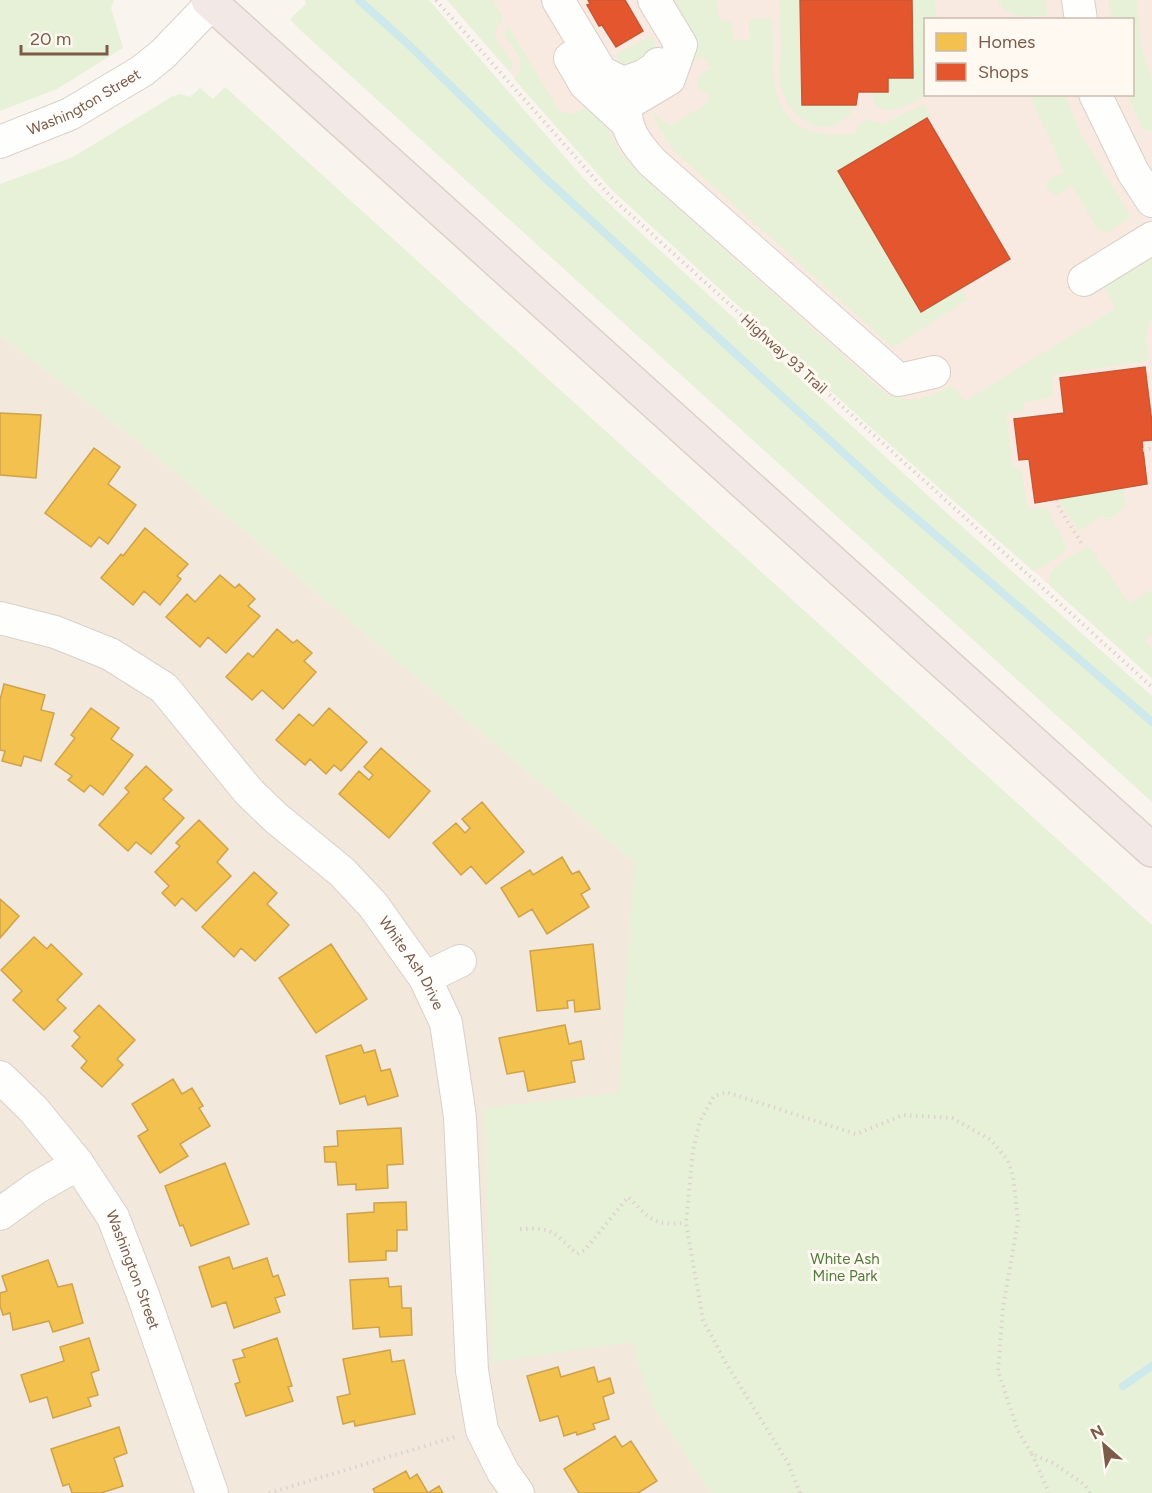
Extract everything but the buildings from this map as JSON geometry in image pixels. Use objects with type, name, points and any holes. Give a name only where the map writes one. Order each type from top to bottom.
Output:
[{"type":"highway","points":[[211,1],[1152,850]]},
{"type":"street","points":[[538,0],[585,84],[626,122]]},
{"type":"street","points":[[558,0],[601,72],[623,83],[643,76],[657,67],[660,31],[641,0]]},
{"type":"street","points":[[654,0],[681,45],[669,79],[625,105],[626,122],[636,144],[652,162],[899,380],[934,372]]},
{"type":"street","points":[[1078,0],[1081,18]]},
{"type":"street","name":"Washington Street","points":[[0,142],[70,114],[142,71],[163,54],[211,1]]},
{"type":"street","points":[[1096,96],[1133,172],[1152,201]]},
{"type":"street","points":[[1084,280],[1152,238]]},
{"type":"street","name":"White Ash Drive","points":[[0,617],[55,632],[111,654],[164,688],[249,792],[276,818],[342,872],[373,905],[425,978],[446,1023],[460,1117],[472,1371],[482,1430],[503,1472],[518,1493]]},
{"type":"street","points":[[425,978],[459,961]]},
{"type":"street","name":"Washington Street","points":[[0,1077],[33,1109],[78,1164],[113,1217],[143,1295],[212,1493]]},
{"type":"street","points":[[0,1214],[36,1188],[78,1164]]},
{"type":"path","name":"Highway 93 Trail","points":[[436,0],[611,197],[1152,687]]},
{"type":"path","points":[[1143,450],[1152,448]]},
{"type":"path","points":[[1057,500],[1059,508],[1082,544]]},
{"type":"path","points":[[800,1493],[788,1463],[726,1364],[703,1320],[686,1223],[693,1150],[700,1121],[714,1096],[726,1092],[856,1134],[903,1115],[952,1118],[992,1140],[1008,1161],[1013,1176],[1018,1221],[1003,1308],[998,1371],[1018,1431],[1032,1454],[1049,1493]]},
{"type":"path","points":[[520,1229],[553,1230],[577,1254],[585,1250],[628,1197],[650,1220],[663,1224],[686,1223]]},
{"type":"path","points":[[269,1493],[482,1430]]},
{"type":"path","points":[[1032,1454],[1053,1463],[1085,1485],[1090,1493]]},
{"type":"shaded area","points":[[447,0],[1152,0],[1152,678],[612,190]]},
{"type":"shaded area","points":[[0,335],[149,450],[634,862],[1152,1493],[0,1493]]},
{"type":"green space","points":[[0,0],[114,0],[111,8],[123,48],[57,89],[0,111]]},
{"type":"green space","points":[[305,0],[429,0],[584,179],[619,213],[949,515],[1152,696],[1152,802],[298,28],[290,19],[306,4]]},
{"type":"green space","points":[[447,0],[493,0],[503,17],[495,35],[498,43],[513,63],[509,71]]},
{"type":"green space","points":[[671,0],[717,0],[718,15],[721,20],[732,21],[733,40],[750,40],[749,19],[772,18],[774,70],[780,103],[788,116],[800,127],[822,134],[851,134],[855,133],[858,126],[868,119],[883,124],[924,104],[931,116],[838,171],[920,311],[960,288],[968,299],[893,348],[673,150],[650,112],[670,126],[706,104],[710,95],[697,88],[700,75],[711,68],[703,56],[693,62],[690,58]]},
{"type":"green space","points":[[779,0],[799,0],[801,105],[856,105],[847,117],[834,126],[823,127],[804,121],[790,108],[782,90],[779,70],[781,50]]},
{"type":"green space","points":[[912,0],[935,0],[936,18],[924,18],[925,96],[903,107],[887,110],[880,108],[874,102],[871,92],[888,92],[888,78],[913,77]]},
{"type":"green space","points":[[997,0],[1046,0],[1047,15],[1019,16],[1007,11]]},
{"type":"green space","points":[[1109,0],[1137,0],[1141,45],[1152,81],[1152,132],[1143,129],[1127,96],[1134,96],[1134,18],[1111,18]]},
{"type":"green space","points":[[509,27],[559,111],[571,114],[589,106],[596,111],[620,152],[637,172],[886,394],[913,399],[952,385],[965,401],[1116,308],[1101,283],[1152,253],[1152,316],[1146,334],[1148,361],[1053,374],[1053,397],[1024,402],[1024,411],[1006,414],[1013,468],[1021,469],[1028,509],[1047,508],[1068,549],[1046,565],[1033,571],[869,426],[612,190],[514,79],[520,67],[520,61],[503,34]]},
{"type":"green space","points":[[652,35],[656,45],[654,53],[626,72],[615,55]]},
{"type":"green space","name":"White Ash Mine Park","points":[[225,87],[1152,925],[1152,1493],[711,1493],[653,1407],[631,1342],[492,1362],[484,1108],[619,1093],[634,862],[149,450],[0,335],[0,184],[73,157],[173,96],[181,94],[190,97],[200,88],[213,99]]},
{"type":"green space","points":[[1030,96],[1065,96],[1081,134],[1131,217],[1108,232],[1099,231],[1072,186],[1055,196],[1046,187],[1048,180],[1064,172]]},
{"type":"green space","points":[[1124,488],[1126,507],[1107,521],[1103,515],[1079,531],[1062,506],[1060,499]]},
{"type":"green space","points":[[1089,546],[1130,604],[1152,589],[1152,634],[1145,641],[1152,648],[1152,678],[1049,585],[1049,578],[1056,566]]},
{"type":"waterway","points":[[359,0],[409,45],[545,178],[888,494],[1152,722]]},
{"type":"waterway","points":[[1123,1386],[1152,1366]]}]
